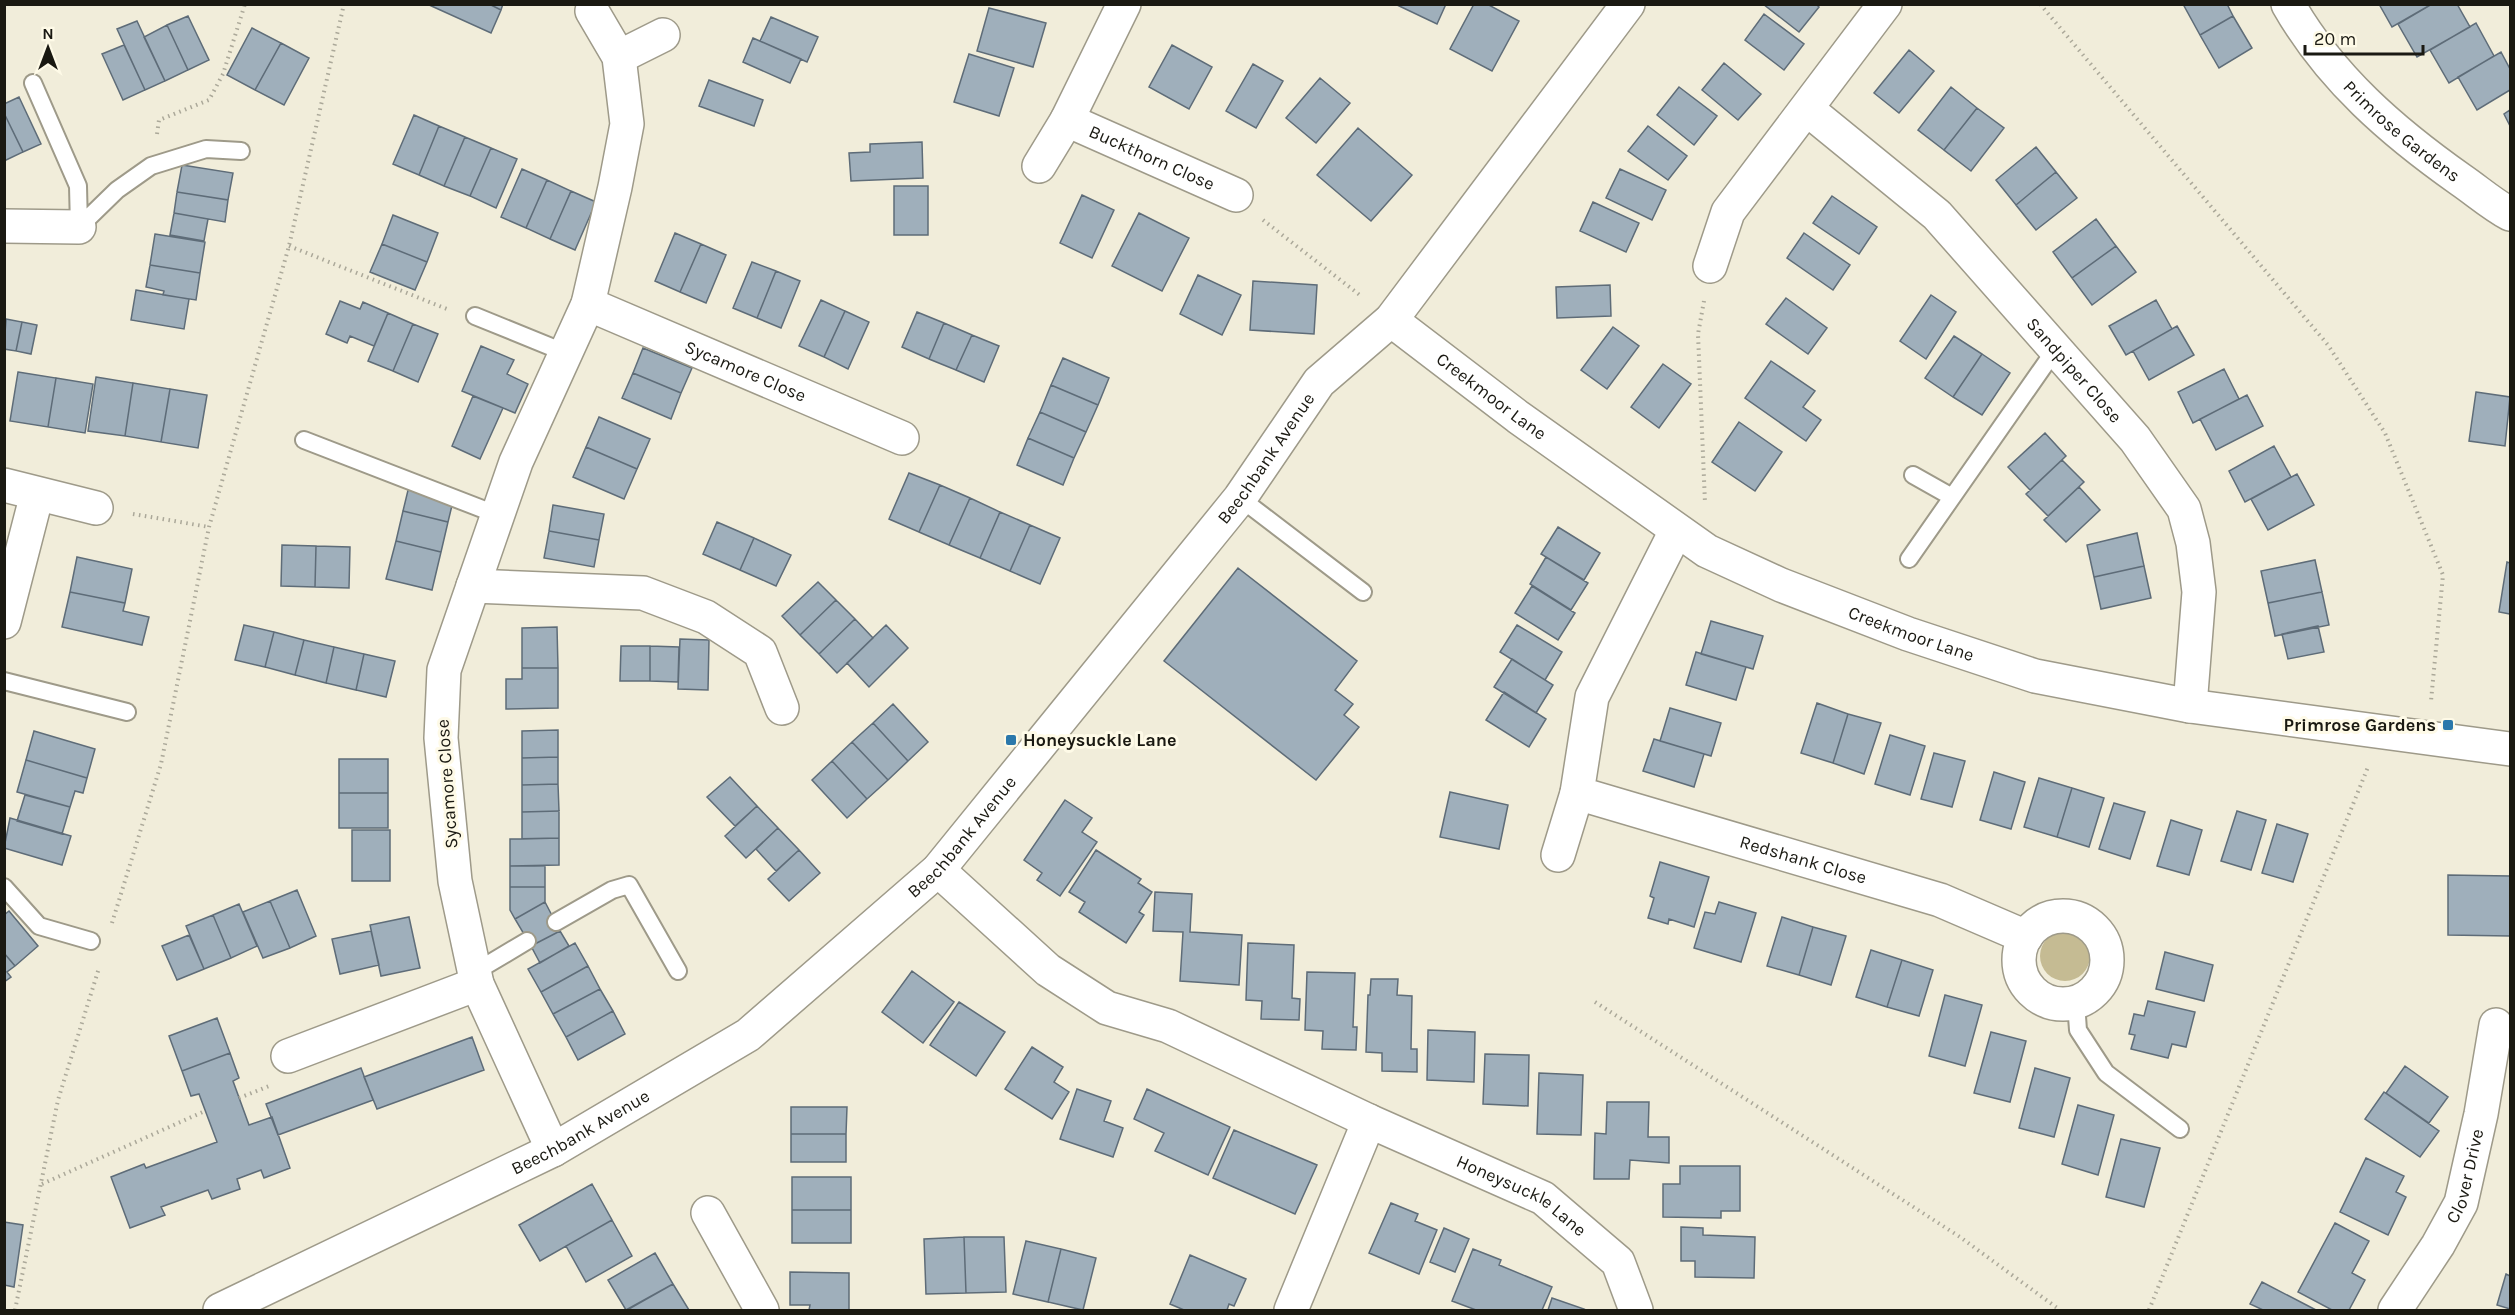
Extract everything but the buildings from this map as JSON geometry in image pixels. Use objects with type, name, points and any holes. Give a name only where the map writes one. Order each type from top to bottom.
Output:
[{"type":"street","name":"Buckthorn Close","points":[[1039,166],[1066,120],[1125,4]]},
{"type":"street","points":[[1710,266],[1728,212],[1885,4]]},
{"type":"street","name":"Primrose Gardens","points":[[2288,4],[2308,40],[2356,95],[2429,157],[2511,214]]},
{"type":"street","name":"Sycamore Close","points":[[553,1150],[476,978],[454,881],[441,738],[444,670],[516,462],[588,304],[627,124],[620,57],[590,8]]},
{"type":"street","name":"Beechbank Avenue","points":[[220,1311],[553,1150],[748,1035],[938,870],[1240,498],[1319,382],[1390,320],[1615,9]]},
{"type":"street","points":[[620,57],[663,35]]},
{"type":"street","name":"Sandpiper Close","points":[[1807,109],[1937,215],[2135,439],[2184,509],[2193,543],[2199,591],[2190,706]]},
{"type":"street","name":"Buckthorn Close","points":[[1066,120],[1236,195]]},
{"type":"street","points":[[4,226],[80,227]]},
{"type":"street","name":"Sycamore Close","points":[[588,304],[902,438]]},
{"type":"street","name":"Creekmoor Lane","points":[[1390,320],[1676,531],[1707,551],[1781,585],[1908,634],[2035,676],[2190,706],[2511,748]]},
{"type":"street","points":[[4,485],[96,508]]},
{"type":"street","points":[[4,622],[37,494]]},
{"type":"street","points":[[1558,855],[1577,793],[1592,697],[1676,531]]},
{"type":"street","points":[[472,586],[643,594],[706,617],[760,652],[782,708]]},
{"type":"street","name":"Redshank Close","points":[[1577,793],[1929,896],[2026,937]]},
{"type":"street","name":"Honeysuckle Lane","points":[[938,870],[1048,970],[1107,1008],[1168,1026],[1369,1121],[1543,1198],[1618,1262],[1636,1311]]},
{"type":"street","points":[[2067,916],[2090,925],[2098,933],[2107,956],[2105,974],[2096,989],[2076,1003],[2050,1002],[2038,996],[2028,987],[2022,976],[2019,962],[2020,949],[2026,937],[2044,921],[2067,916]]},
{"type":"street","points":[[288,1056],[476,978]]},
{"type":"street","name":"Clover Drive","points":[[2394,1311],[2438,1245],[2461,1203],[2481,1114],[2496,1025]]},
{"type":"street","points":[[1291,1311],[1369,1121]]},
{"type":"street","points":[[708,1213],[762,1311]]},
{"type":"lane","points":[[33,83],[78,186],[80,227]]},
{"type":"lane","points":[[80,227],[117,190],[151,166],[206,149],[241,151]]},
{"type":"lane","points":[[476,316],[566,353]]},
{"type":"lane","points":[[1909,559],[2055,350]]},
{"type":"lane","points":[[304,440],[498,515]]},
{"type":"lane","points":[[1912,475],[1952,497]]},
{"type":"lane","points":[[1240,498],[1363,591]]},
{"type":"lane","points":[[4,681],[127,712]]},
{"type":"lane","points":[[556,922],[612,890],[629,885],[678,971]]},
{"type":"lane","points":[[4,887],[39,926],[91,940]]},
{"type":"lane","points":[[476,978],[527,940]]},
{"type":"lane","points":[[2076,1003],[2078,1030],[2106,1072],[2180,1129]]},
{"type":"path","points":[[151,166],[159,120],[209,100],[223,74],[245,4]]},
{"type":"path","points":[[110,932],[162,764],[209,527],[289,246],[344,4]]},
{"type":"path","points":[[2040,4],[2328,345],[2385,433],[2442,575],[2428,736]]},
{"type":"path","points":[[1236,195],[1277,233],[1390,320]]},
{"type":"path","points":[[289,246],[462,315],[476,316]]},
{"type":"path","points":[[1707,551],[1698,334],[1710,266]]},
{"type":"path","points":[[96,508],[209,527]]},
{"type":"path","points":[[2149,1311],[2383,730]]},
{"type":"path","points":[[15,1311],[58,1100],[99,966]]},
{"type":"path","points":[[1595,1002],[1960,1237],[2061,1311]]},
{"type":"path","points":[[41,1184],[206,1111]]},
{"type":"shaded area","points":[[2060,931],[2070,931],[2083,938],[2090,951],[2090,961],[2083,974],[2070,981],[2060,981],[2051,977],[2044,970],[2040,961],[2040,951],[2044,942],[2051,935]]},
{"type":"place","name":"Primrose Gardens","points":[[2448,725]]},
{"type":"place","name":"Honeysuckle Lane","points":[[1011,740]]}]
